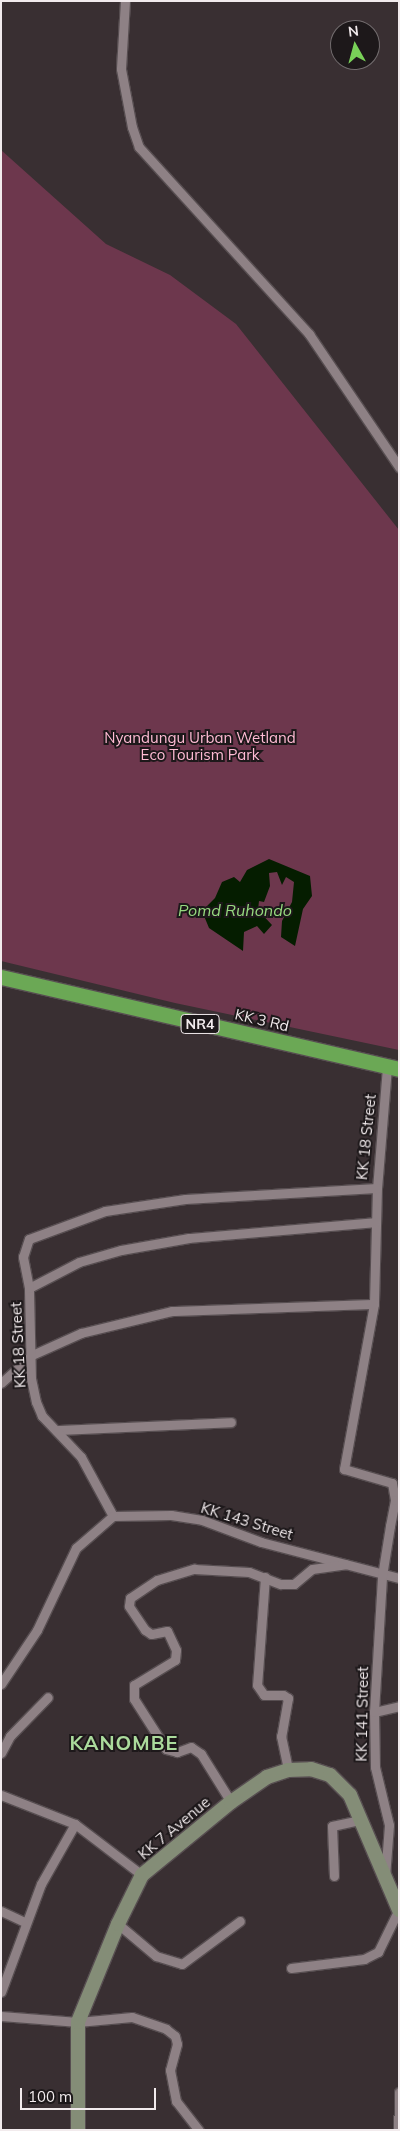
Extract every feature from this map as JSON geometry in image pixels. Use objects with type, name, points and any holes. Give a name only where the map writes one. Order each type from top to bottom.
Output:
[{"type":"highway","name":"KK 3 Rd","points":[[1,976],[393,1068]]},
{"type":"street","points":[[125,1],[121,69],[132,127],[139,146],[310,334],[399,467]]},
{"type":"street","name":"KK 18 Street","points":[[113,1516],[80,1457],[58,1430],[42,1416],[36,1402],[29,1288],[23,1257],[29,1239],[105,1211],[185,1199],[377,1188],[393,1068]]},
{"type":"street","points":[[377,1188],[374,1304],[344,1469],[392,1483],[397,1500]]},
{"type":"street","points":[[29,1288],[79,1262],[121,1250],[189,1238],[375,1222]]},
{"type":"street","points":[[1,1383],[32,1355],[81,1333],[172,1311],[374,1304]]},
{"type":"street","points":[[58,1430],[231,1422]]},
{"type":"street","name":"KK 141 Street","points":[[384,1880],[389,1825],[375,1767],[374,1712],[382,1576],[397,1500]]},
{"type":"street","name":"KK 143 Street","points":[[113,1516],[171,1515],[202,1520],[261,1542],[346,1564],[382,1576],[399,1578]]},
{"type":"street","points":[[1,1684],[37,1630],[72,1553],[89,1533],[113,1516]]},
{"type":"street","points":[[231,1802],[201,1754],[191,1747],[177,1752],[166,1749],[134,1700],[134,1685],[175,1660],[176,1650],[167,1631],[148,1633],[128,1602],[157,1580],[174,1572],[215,1568],[265,1577],[281,1584],[294,1584],[312,1569],[346,1564]]},
{"type":"street","points":[[265,1577],[257,1685],[264,1695],[283,1695],[288,1698],[281,1736],[288,1770]]},
{"type":"street","points":[[1,1752],[10,1736],[48,1697]]},
{"type":"street","points":[[374,1712],[399,1706]]},
{"type":"street","name":"KK 7 Avenue","points":[[78,2130],[78,2022],[118,1924],[142,1875],[231,1802],[267,1777],[288,1770],[310,1769],[330,1775],[350,1795],[384,1880],[399,1909]]},
{"type":"street","points":[[1,1795],[75,1824],[142,1875]]},
{"type":"street","points":[[334,1876],[332,1826],[360,1820]]},
{"type":"street","points":[[1,1992],[25,1922],[41,1884],[75,1824]]},
{"type":"street","points":[[291,1968],[364,1959],[378,1952],[399,1909]]},
{"type":"street","points":[[1,1911],[25,1922]]},
{"type":"street","points":[[118,1924],[156,1956],[182,1964],[240,1921]]},
{"type":"street","points":[[1,2016],[78,2022],[132,2017],[175,2036],[177,2044],[170,2070],[172,2086],[176,2101],[199,2130]]},
{"type":"street","points":[[398,2130],[399,2092]]},
{"type":"green space","name":"Nyandungu Urban Wetland Eco Tourism Park","points":[[1,150],[106,244],[170,275],[236,324],[399,530],[399,1050],[175,1003],[1,961]]},
{"type":"water","name":"Pomd Ruhondo","points":[[269,859],[310,876],[312,896],[303,909],[295,946],[281,937],[282,921],[292,902],[294,882],[286,877],[282,885],[277,872],[269,873],[270,886],[264,902],[259,901],[258,910],[272,925],[264,934],[257,926],[244,932],[243,951],[209,928],[202,911],[215,898],[222,882],[234,877],[240,882],[247,870]]},
{"type":"district","name":"KANOMBE","points":[[124,1742]]}]
